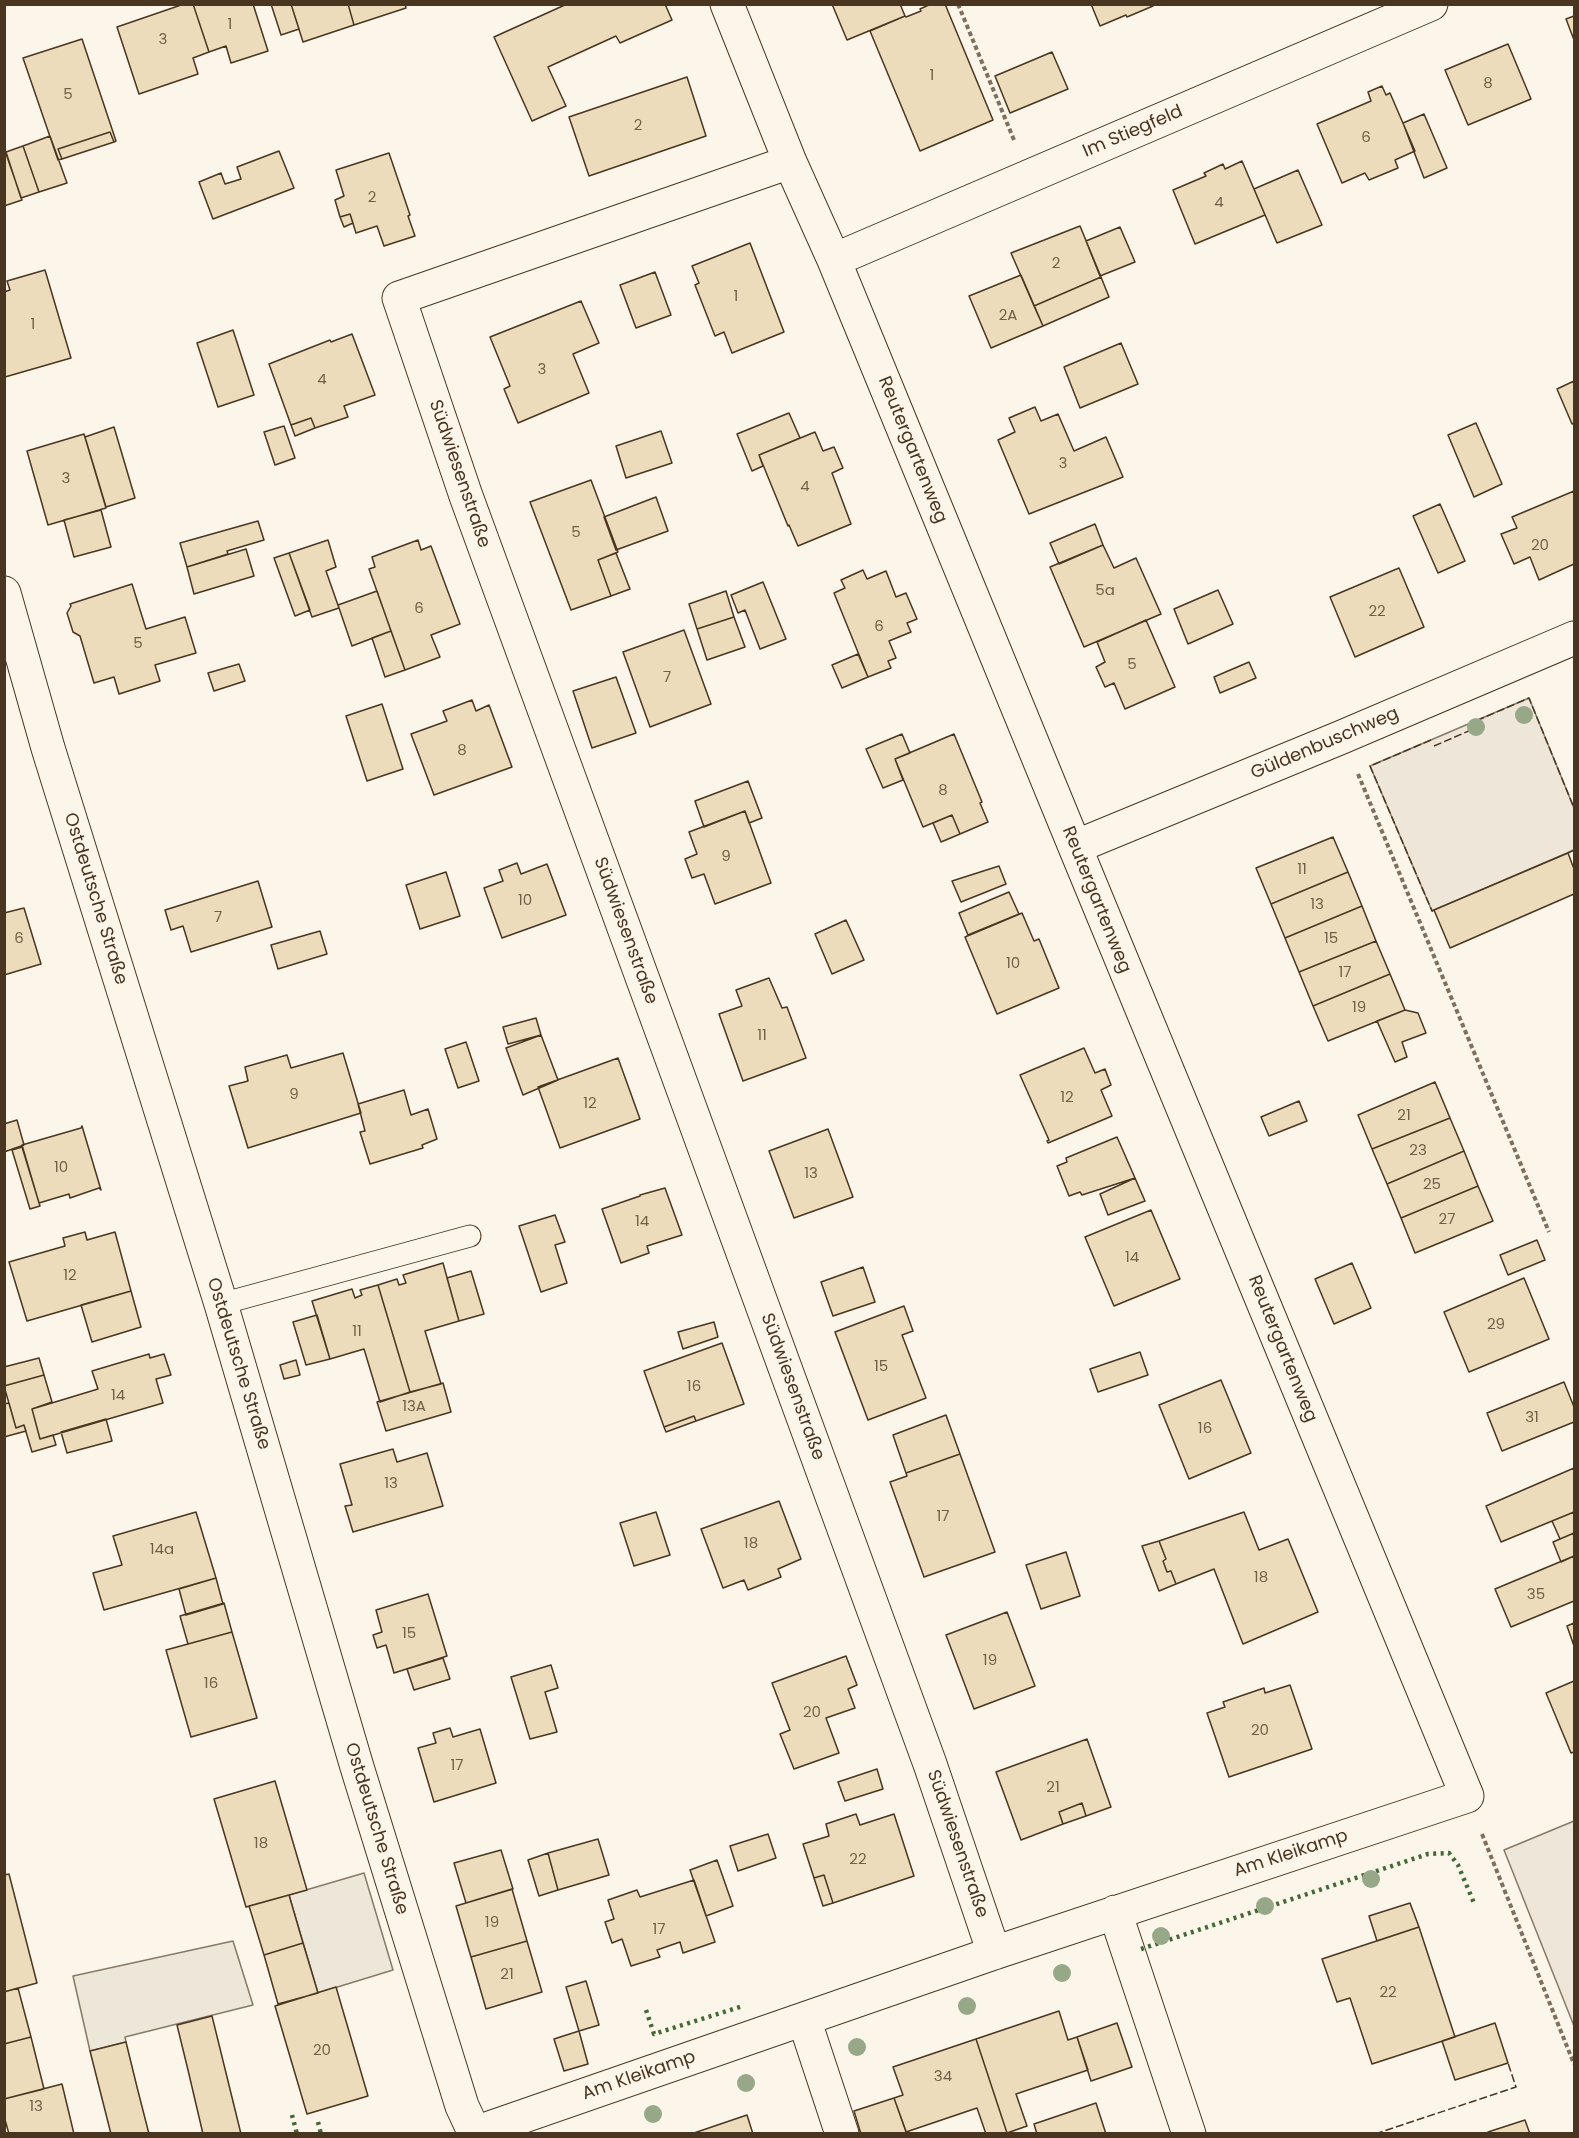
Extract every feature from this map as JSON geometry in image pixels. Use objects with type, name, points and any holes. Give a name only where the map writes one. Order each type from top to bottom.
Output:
[{"type":"street","name":"Reutergartenweg","points":[[727,4],[790,162],[834,260],[1467,1796]]},
{"type":"street","name":"Im Stiegfeld","points":[[834,260],[1431,4]]},
{"type":"street","name":"Südwiesenstraße","points":[[790,162],[399,298],[470,507],[930,1764],[994,1953]]},
{"type":"street","name":"Ostdeutsche Straße","points":[[4,593],[48,748],[220,1304],[357,1767],[462,2106],[474,2133]]},
{"type":"street","name":"Güldenbuschweg","points":[[1075,848],[1575,638]]},
{"type":"street","name":"Am Kleikamp","points":[[474,2133],[994,1953],[1467,1796]]},
{"type":"street","points":[[1115,1912],[1189,2133]]},
{"type":"street","points":[[804,2019],[842,2133]]},
{"type":"lane","points":[[220,1304],[470,1236]]},
{"type":"path","points":[[958,4],[1029,176]]},
{"type":"path","points":[[1342,737],[1549,1232]]},
{"type":"path","points":[[1467,1796],[1575,2064]]},
{"type":"shaded area","points":[[1529,698],[1574,808],[1574,850],[1432,911],[1370,766]]},
{"type":"shaded area","points":[[1574,1821],[1574,2026],[1504,1850]]},
{"type":"shaded area","points":[[364,1873],[393,1970],[318,1993],[289,1895]]},
{"type":"shaded area","points":[[233,1941],[253,2005],[125,2037],[126,2042],[90,2051],[73,1976]]},
{"type":"building","points":[[184,4],[193,4],[209,52],[193,58],[198,74],[139,94],[117,27]]},
{"type":"building","points":[[193,4],[253,4],[268,51],[231,63],[226,46],[209,52]]},
{"type":"building","points":[[271,4],[291,4],[299,29],[281,35]]},
{"type":"building","points":[[291,4],[348,4],[354,25],[303,42]]},
{"type":"building","points":[[348,4],[405,4],[406,8],[354,25]]},
{"type":"building","points":[[567,4],[665,4],[672,20],[620,43],[616,36],[548,67],[566,106],[532,121],[494,37]]},
{"type":"building","points":[[832,4],[900,4],[905,16],[847,40]]},
{"type":"building","points":[[931,4],[945,4],[993,120],[920,151],[870,31],[921,11],[920,9]]},
{"type":"building","points":[[1091,4],[1152,4],[1153,6],[1100,26]]},
{"type":"building","points":[[1574,16],[1574,40],[1566,19]]},
{"type":"building","points":[[82,39],[116,141],[114,142],[110,132],[58,149],[62,159],[58,160],[23,58]]},
{"type":"building","points":[[1508,44],[1531,99],[1468,125],[1445,70]]},
{"type":"building","points":[[1052,52],[1068,89],[1010,113],[995,76]]},
{"type":"building","points":[[687,77],[706,136],[589,176],[569,117]]},
{"type":"building","points":[[1382,86],[1386,95],[1390,93],[1415,151],[1395,160],[1398,168],[1369,180],[1365,173],[1342,183],[1317,124],[1371,101],[1368,92]]},
{"type":"building","points":[[1424,114],[1447,168],[1424,178],[1403,123]]},
{"type":"building","points":[[110,132],[114,142],[62,159],[58,149]]},
{"type":"building","points":[[50,136],[67,183],[39,192],[23,146]]},
{"type":"building","points":[[23,146],[39,192],[21,198],[6,152]]},
{"type":"building","points":[[4,148],[22,200],[4,206]]},
{"type":"building","points":[[279,151],[294,188],[213,219],[199,182],[221,173],[225,184],[241,179],[237,167]]},
{"type":"building","points":[[389,153],[415,236],[384,246],[377,226],[356,233],[350,214],[340,217],[335,200],[344,196],[336,170]]},
{"type":"building","points":[[1242,161],[1265,215],[1195,244],[1173,190],[1206,176],[1204,173],[1223,164],[1225,169]]},
{"type":"building","points":[[1298,170],[1322,225],[1277,243],[1254,189]]},
{"type":"building","points":[[350,214],[353,223],[344,227],[340,217]]},
{"type":"building","points":[[1080,226],[1101,277],[1034,306],[1011,253]]},
{"type":"building","points":[[1120,227],[1135,262],[1100,276],[1086,241]]},
{"type":"building","points":[[750,243],[784,332],[732,353],[724,332],[715,336],[695,285],[699,283],[692,266]]},
{"type":"building","points":[[45,270],[71,358],[5,377],[4,292],[10,290],[7,281]]},
{"type":"building","points":[[655,272],[671,315],[636,328],[620,285]]},
{"type":"building","points":[[1021,275],[1043,326],[991,348],[969,296]]},
{"type":"building","points":[[1101,277],[1109,297],[1043,326],[1034,306]]},
{"type":"building","points":[[581,301],[599,343],[573,354],[589,393],[518,423],[504,389],[510,386],[490,337]]},
{"type":"building","points":[[233,330],[254,395],[218,407],[197,343]]},
{"type":"building","points":[[352,334],[375,395],[344,406],[348,417],[315,428],[311,418],[291,425],[269,364],[330,340],[331,342]]},
{"type":"building","points":[[1121,343],[1138,384],[1080,408],[1064,367]]},
{"type":"building","points":[[1574,381],[1574,423],[1572,424],[1557,389]]},
{"type":"building","points":[[1035,407],[1041,421],[1058,414],[1074,451],[1106,437],[1123,477],[1029,514],[998,440],[1015,432],[1009,418]]},
{"type":"building","points":[[789,413],[800,438],[759,455],[763,466],[752,471],[737,434]]},
{"type":"building","points":[[311,418],[315,428],[295,436],[291,425]]},
{"type":"building","points":[[1476,423],[1502,484],[1474,497],[1448,435]]},
{"type":"building","points":[[284,426],[295,458],[275,465],[264,432]]},
{"type":"building","points":[[114,427],[135,498],[106,507],[85,437]]},
{"type":"building","points":[[661,431],[672,463],[626,478],[616,446]]},
{"type":"building","points":[[815,432],[823,451],[834,447],[843,468],[832,473],[851,524],[798,546],[759,455]]},
{"type":"building","points":[[84,434],[106,508],[48,525],[27,451]]},
{"type":"building","points":[[591,480],[618,552],[598,560],[611,596],[571,610],[530,502]]},
{"type":"building","points":[[1574,491],[1574,564],[1539,580],[1530,557],[1514,564],[1501,534],[1517,528],[1512,517]]},
{"type":"building","points":[[656,497],[668,531],[616,550],[604,517]]},
{"type":"building","points":[[1440,504],[1465,561],[1438,573],[1413,516]]},
{"type":"building","points":[[101,510],[111,547],[74,557],[64,520]]},
{"type":"building","points":[[258,521],[264,540],[227,551],[228,554],[187,567],[180,543]]},
{"type":"building","points":[[1095,524],[1103,545],[1059,564],[1050,543]]},
{"type":"building","points":[[328,540],[336,567],[326,571],[339,608],[312,617],[289,553]]},
{"type":"building","points":[[418,540],[421,550],[431,546],[460,624],[431,635],[440,657],[405,670],[369,569],[375,567],[372,557]]},
{"type":"building","points":[[1103,545],[1114,568],[1136,558],[1161,614],[1084,647],[1050,567]]},
{"type":"building","points":[[246,549],[254,576],[194,594],[187,567]]},
{"type":"building","points":[[289,553],[310,610],[295,616],[274,558]]},
{"type":"building","points":[[616,553],[630,589],[611,596],[598,560]]},
{"type":"building","points":[[1399,568],[1424,627],[1355,657],[1330,597]]},
{"type":"building","points":[[863,570],[867,579],[886,571],[896,597],[906,593],[917,619],[907,623],[911,632],[889,641],[896,658],[888,661],[891,668],[868,677],[834,593],[845,588],[841,580]]},
{"type":"building","points":[[763,582],[786,639],[760,649],[745,610],[738,613],[731,595]]},
{"type":"building","points":[[132,584],[146,629],[185,617],[196,653],[155,665],[160,681],[119,694],[114,677],[94,683],[80,636],[73,632],[67,613],[70,604]]},
{"type":"building","points":[[1218,590],[1233,624],[1188,644],[1174,609]]},
{"type":"building","points":[[377,591],[391,631],[352,646],[338,605]]},
{"type":"building","points":[[726,591],[734,617],[697,629],[689,604]]},
{"type":"building","points":[[734,617],[745,647],[707,660],[697,629]]},
{"type":"building","points":[[1146,620],[1175,687],[1125,709],[1114,683],[1105,687],[1096,667],[1105,662],[1097,642]]},
{"type":"building","points":[[684,630],[711,704],[650,727],[623,652]]},
{"type":"building","points":[[391,631],[405,670],[385,677],[372,638]]},
{"type":"building","points":[[858,654],[868,677],[842,688],[832,665]]},
{"type":"building","points":[[1249,662],[1256,678],[1220,693],[1214,677]]},
{"type":"building","points":[[239,664],[245,681],[214,691],[208,673]]},
{"type":"building","points":[[616,677],[636,733],[592,748],[573,691]]},
{"type":"building","points":[[472,700],[476,711],[489,705],[512,767],[434,795],[411,734],[447,721],[443,711]]},
{"type":"building","points":[[382,704],[403,769],[367,781],[346,716]]},
{"type":"building","points":[[902,734],[910,753],[895,759],[903,780],[883,788],[866,749]]},
{"type":"building","points":[[954,734],[988,822],[960,834],[952,815],[923,827],[895,759]]},
{"type":"building","points":[[748,781],[762,818],[749,823],[745,811],[704,827],[695,801]]},
{"type":"building","points":[[745,811],[771,883],[715,904],[704,874],[692,878],[685,859],[697,854],[689,832]]},
{"type":"building","points":[[952,815],[960,834],[941,842],[933,823]]},
{"type":"building","points":[[1333,837],[1348,872],[1271,904],[1256,868]]},
{"type":"building","points":[[1568,853],[1574,869],[1574,894],[1450,948],[1434,910]]},
{"type":"building","points":[[517,863],[521,874],[547,864],[566,915],[502,938],[484,888],[503,881],[499,870]]},
{"type":"building","points":[[999,866],[1006,884],[961,902],[952,881]]},
{"type":"building","points":[[446,872],[460,916],[420,929],[406,885]]},
{"type":"building","points":[[1348,872],[1362,906],[1285,938],[1271,904]]},
{"type":"building","points":[[258,881],[272,927],[191,952],[183,926],[171,930],[165,910]]},
{"type":"building","points":[[1009,892],[1019,914],[968,935],[959,913]]},
{"type":"building","points":[[1362,906],[1376,941],[1299,972],[1285,938]]},
{"type":"building","points":[[24,908],[41,964],[4,975],[4,913]]},
{"type":"building","points":[[1022,913],[1034,941],[1039,939],[1059,988],[997,1014],[965,937]]},
{"type":"building","points":[[846,920],[864,960],[832,974],[815,934]]},
{"type":"building","points":[[320,931],[327,954],[278,969],[271,945]]},
{"type":"building","points":[[1376,941],[1390,974],[1313,1006],[1299,972]]},
{"type":"building","points":[[1390,974],[1405,1010],[1328,1041],[1313,1006]]},
{"type":"building","points":[[769,978],[782,1008],[787,1007],[806,1058],[743,1081],[719,1014],[742,1006],[736,990]]},
{"type":"building","points":[[1405,1010],[1418,1013],[1426,1033],[1402,1042],[1407,1057],[1395,1062],[1377,1021]]},
{"type":"building","points":[[536,1018],[541,1035],[508,1044],[503,1027]]},
{"type":"building","points":[[541,1035],[558,1080],[523,1095],[506,1048]]},
{"type":"building","points":[[466,1042],[479,1081],[458,1088],[445,1049]]},
{"type":"building","points":[[1084,1048],[1095,1073],[1105,1069],[1111,1085],[1101,1090],[1112,1116],[1048,1143],[1049,1140],[1020,1075]]},
{"type":"building","points":[[343,1053],[361,1113],[248,1148],[229,1086],[248,1081],[245,1067],[287,1055],[291,1068]]},
{"type":"building","points":[[618,1058],[640,1119],[560,1148],[538,1087]]},
{"type":"building","points":[[1435,1082],[1450,1118],[1372,1149],[1358,1115]]},
{"type":"building","points":[[404,1090],[411,1115],[428,1109],[437,1139],[422,1145],[423,1148],[370,1164],[360,1132],[365,1131],[358,1104]]},
{"type":"building","points":[[1299,1101],[1307,1121],[1269,1136],[1261,1117]]},
{"type":"building","points":[[1450,1118],[1464,1151],[1387,1184],[1372,1149]]},
{"type":"building","points":[[17,1120],[24,1145],[4,1152],[4,1124]]},
{"type":"building","points":[[82,1126],[101,1190],[99,1188],[70,1198],[69,1194],[39,1203],[22,1145]]},
{"type":"building","points":[[828,1129],[853,1197],[794,1218],[769,1151]]},
{"type":"building","points":[[1117,1137],[1135,1178],[1082,1195],[1080,1192],[1069,1196],[1057,1166],[1067,1162],[1066,1158]]},
{"type":"building","points":[[22,1147],[40,1206],[30,1209],[12,1150]]},
{"type":"building","points":[[1464,1151],[1478,1186],[1401,1218],[1387,1184]]},
{"type":"building","points":[[1135,1178],[1145,1201],[1108,1215],[1100,1194]]},
{"type":"building","points":[[1478,1186],[1493,1221],[1415,1253],[1401,1218]]},
{"type":"building","points":[[665,1188],[682,1235],[647,1246],[649,1253],[621,1263],[602,1209]]},
{"type":"building","points":[[1151,1210],[1180,1279],[1114,1306],[1085,1237]]},
{"type":"building","points":[[555,1215],[565,1242],[555,1245],[567,1283],[541,1292],[519,1226]]},
{"type":"building","points":[[85,1232],[87,1240],[115,1232],[131,1291],[27,1321],[9,1262],[65,1246],[63,1238]]},
{"type":"building","points":[[1537,1240],[1545,1260],[1508,1275],[1500,1255]]},
{"type":"building","points":[[443,1263],[459,1321],[425,1331],[441,1384],[410,1392],[378,1285],[397,1279],[399,1285],[406,1283],[403,1275]]},
{"type":"building","points":[[1352,1263],[1371,1308],[1334,1324],[1315,1279]]},
{"type":"building","points":[[863,1267],[875,1302],[833,1316],[821,1282]]},
{"type":"building","points":[[471,1271],[484,1314],[459,1321],[447,1278]]},
{"type":"building","points":[[1524,1278],[1549,1339],[1469,1372],[1444,1312]]},
{"type":"building","points":[[378,1285],[410,1392],[380,1402],[364,1349],[330,1359],[312,1301],[352,1289],[355,1298],[362,1295],[360,1290]]},
{"type":"building","points":[[131,1291],[141,1327],[92,1342],[81,1305]]},
{"type":"building","points":[[904,1306],[913,1331],[902,1335],[926,1398],[868,1420],[835,1332]]},
{"type":"building","points":[[317,1315],[330,1359],[306,1365],[293,1322]]},
{"type":"building","points":[[714,1322],[718,1337],[683,1349],[678,1332]]},
{"type":"building","points":[[722,1343],[744,1404],[696,1421],[694,1416],[664,1427],[644,1371]]},
{"type":"building","points":[[1140,1352],[1148,1375],[1098,1392],[1090,1369]]},
{"type":"building","points":[[149,1354],[150,1358],[164,1354],[171,1375],[156,1379],[163,1403],[40,1439],[32,1409],[98,1389],[92,1371]]},
{"type":"building","points":[[39,1358],[44,1375],[4,1386],[4,1367]]},
{"type":"building","points":[[296,1360],[300,1375],[284,1379],[280,1365]]},
{"type":"building","points":[[44,1375],[52,1402],[32,1409],[40,1439],[53,1435],[56,1445],[32,1452],[24,1425],[16,1428],[4,1386]]},
{"type":"building","points":[[1221,1380],[1251,1453],[1189,1479],[1159,1405]]},
{"type":"building","points":[[1564,1382],[1574,1407],[1574,1422],[1502,1451],[1487,1413]]},
{"type":"building","points":[[443,1383],[451,1412],[386,1431],[377,1402]]},
{"type":"building","points":[[9,1403],[16,1428],[24,1425],[26,1431],[4,1437],[4,1404]]},
{"type":"building","points":[[946,1415],[960,1454],[906,1473],[893,1435]]},
{"type":"building","points":[[694,1416],[696,1421],[666,1432],[664,1427]]},
{"type":"building","points":[[106,1419],[112,1441],[67,1453],[61,1432]]},
{"type":"building","points":[[393,1449],[397,1462],[427,1453],[443,1506],[353,1532],[345,1506],[352,1505],[340,1464]]},
{"type":"building","points":[[960,1454],[995,1552],[924,1577],[890,1482],[907,1476],[906,1473]]},
{"type":"building","points":[[1574,1468],[1574,1512],[1501,1542],[1486,1506]]},
{"type":"building","points":[[779,1501],[801,1559],[778,1569],[781,1577],[748,1590],[744,1580],[723,1588],[701,1529]]},
{"type":"building","points":[[196,1512],[216,1578],[104,1610],[93,1573],[122,1565],[113,1536]]},
{"type":"building","points":[[656,1512],[670,1555],[634,1566],[620,1523]]},
{"type":"building","points":[[1244,1512],[1259,1550],[1288,1539],[1318,1612],[1243,1644],[1214,1569],[1176,1584],[1171,1571],[1167,1572],[1163,1561],[1166,1559],[1159,1541]]},
{"type":"building","points":[[1574,1512],[1574,1533],[1560,1539],[1552,1521]]},
{"type":"building","points":[[1574,1533],[1574,1556],[1561,1562],[1553,1542]]},
{"type":"building","points":[[1159,1541],[1166,1559],[1163,1561],[1167,1572],[1171,1571],[1176,1584],[1159,1591],[1142,1546]]},
{"type":"building","points":[[1066,1552],[1080,1596],[1041,1609],[1026,1565]]},
{"type":"building","points":[[1574,1556],[1574,1601],[1511,1627],[1495,1589]]},
{"type":"building","points":[[216,1578],[223,1604],[186,1615],[179,1589]]},
{"type":"building","points":[[428,1594],[447,1656],[394,1673],[386,1645],[377,1648],[373,1635],[382,1632],[376,1610]]},
{"type":"building","points":[[224,1603],[232,1632],[188,1644],[180,1616]]},
{"type":"building","points":[[1007,1612],[1035,1686],[974,1709],[946,1635]]},
{"type":"building","points":[[1574,1623],[1574,1646],[1567,1626]]},
{"type":"building","points":[[232,1632],[257,1718],[191,1737],[166,1650]]},
{"type":"building","points":[[846,1656],[857,1685],[848,1689],[855,1708],[826,1718],[839,1753],[794,1769],[780,1734],[790,1730],[772,1683]]},
{"type":"building","points":[[443,1658],[450,1679],[414,1690],[407,1669]]},
{"type":"building","points":[[551,1665],[558,1688],[545,1692],[557,1732],[530,1739],[511,1677]]},
{"type":"building","points":[[1574,1681],[1574,1752],[1571,1753],[1546,1693]]},
{"type":"building","points":[[1290,1685],[1312,1749],[1229,1777],[1207,1713],[1225,1707],[1223,1702],[1264,1688],[1265,1693]]},
{"type":"building","points":[[450,1728],[453,1737],[480,1729],[496,1783],[434,1802],[418,1748],[436,1743],[433,1733]]},
{"type":"building","points":[[1087,1739],[1111,1807],[1086,1816],[1082,1803],[1059,1812],[1063,1824],[1021,1840],[996,1772]]},
{"type":"building","points":[[877,1769],[883,1789],[845,1801],[838,1782]]},
{"type":"building","points":[[275,1781],[307,1890],[246,1907],[214,1799]]},
{"type":"building","points":[[1082,1803],[1086,1816],[1063,1824],[1059,1812]]},
{"type":"building","points":[[856,1814],[860,1825],[894,1814],[914,1876],[833,1903],[824,1875],[814,1878],[803,1844],[829,1836],[826,1824]]},
{"type":"building","points":[[768,1834],[776,1858],[738,1871],[730,1846]]},
{"type":"building","points":[[598,1839],[609,1875],[558,1890],[548,1853]]},
{"type":"building","points":[[501,1850],[513,1889],[466,1903],[454,1863]]},
{"type":"building","points":[[548,1853],[558,1890],[539,1896],[528,1860]]},
{"type":"building","points":[[717,1860],[733,1906],[706,1916],[690,1870]]},
{"type":"building","points":[[9,1874],[37,1983],[4,1992],[4,1875]]},
{"type":"building","points":[[824,1875],[833,1903],[823,1906],[814,1878]]},
{"type":"building","points":[[694,1880],[715,1942],[683,1953],[680,1942],[657,1950],[660,1957],[631,1966],[622,1939],[612,1943],[605,1922],[614,1919],[608,1900],[637,1890],[640,1897]]},
{"type":"building","points":[[512,1889],[527,1941],[471,1957],[456,1906]]},
{"type":"building","points":[[289,1895],[303,1943],[264,1955],[249,1906]]},
{"type":"building","points":[[1410,1903],[1419,1927],[1377,1941],[1369,1916]]},
{"type":"building","points":[[1419,1927],[1455,2037],[1372,2064],[1350,1998],[1337,2002],[1322,1959]]},
{"type":"building","points":[[527,1941],[542,1992],[486,2009],[471,1957]]},
{"type":"building","points":[[303,1943],[318,1993],[278,2004],[264,1955]]},
{"type":"building","points":[[586,1981],[599,2025],[579,2031],[566,1987]]},
{"type":"building","points":[[336,1987],[368,2096],[307,2114],[275,2006]]},
{"type":"building","points":[[18,1988],[31,2037],[4,2044],[4,1992]]},
{"type":"building","points":[[1059,2011],[1068,2040],[1077,2037],[1088,2070],[1016,2094],[1027,2126],[1007,2133],[976,2039]]},
{"type":"building","points":[[212,2016],[241,2134],[203,2134],[177,2025]]},
{"type":"building","points":[[1117,2023],[1132,2067],[1091,2081],[1077,2037]]},
{"type":"building","points":[[1495,2023],[1508,2063],[1455,2080],[1442,2041]]},
{"type":"building","points":[[579,2031],[588,2064],[564,2071],[554,2039]]},
{"type":"building","points":[[31,2037],[44,2089],[4,2099],[4,2044]]},
{"type":"building","points":[[976,2039],[1007,2133],[986,2134],[977,2108],[906,2132],[894,2098],[903,2095],[893,2067]]},
{"type":"building","points":[[126,2042],[149,2134],[111,2134],[90,2051]]},
{"type":"building","points":[[62,2084],[74,2134],[9,2134],[4,2116],[4,2099]]},
{"type":"building","points":[[894,2098],[907,2134],[861,2134],[854,2111]]},
{"type":"building","points":[[1096,2103],[1106,2134],[1037,2134],[1034,2124]]},
{"type":"building","points":[[747,2115],[753,2134],[691,2134]]},
{"type":"building","points":[[1525,2120],[1530,2134],[1489,2134],[1488,2132]]},
{"type":"hedge","points":[[1141,1949],[1428,1854],[1449,1853],[1458,1865],[1474,1903]]},
{"type":"hedge","points":[[646,2010],[654,2034],[743,2006]]},
{"type":"hedge","points":[[292,2115],[297,2134]]},
{"type":"hedge","points":[[318,2122],[321,2134]]},
{"type":"fence","points":[[1434,746],[1471,730],[1469,724],[1529,698],[1574,808]]},
{"type":"fence","points":[[1431,740],[1370,766],[1432,911],[1434,910]]},
{"type":"fence","points":[[1568,853],[1574,850]]},
{"type":"fence","points":[[1375,2134],[1516,2087],[1508,2063]]}]
